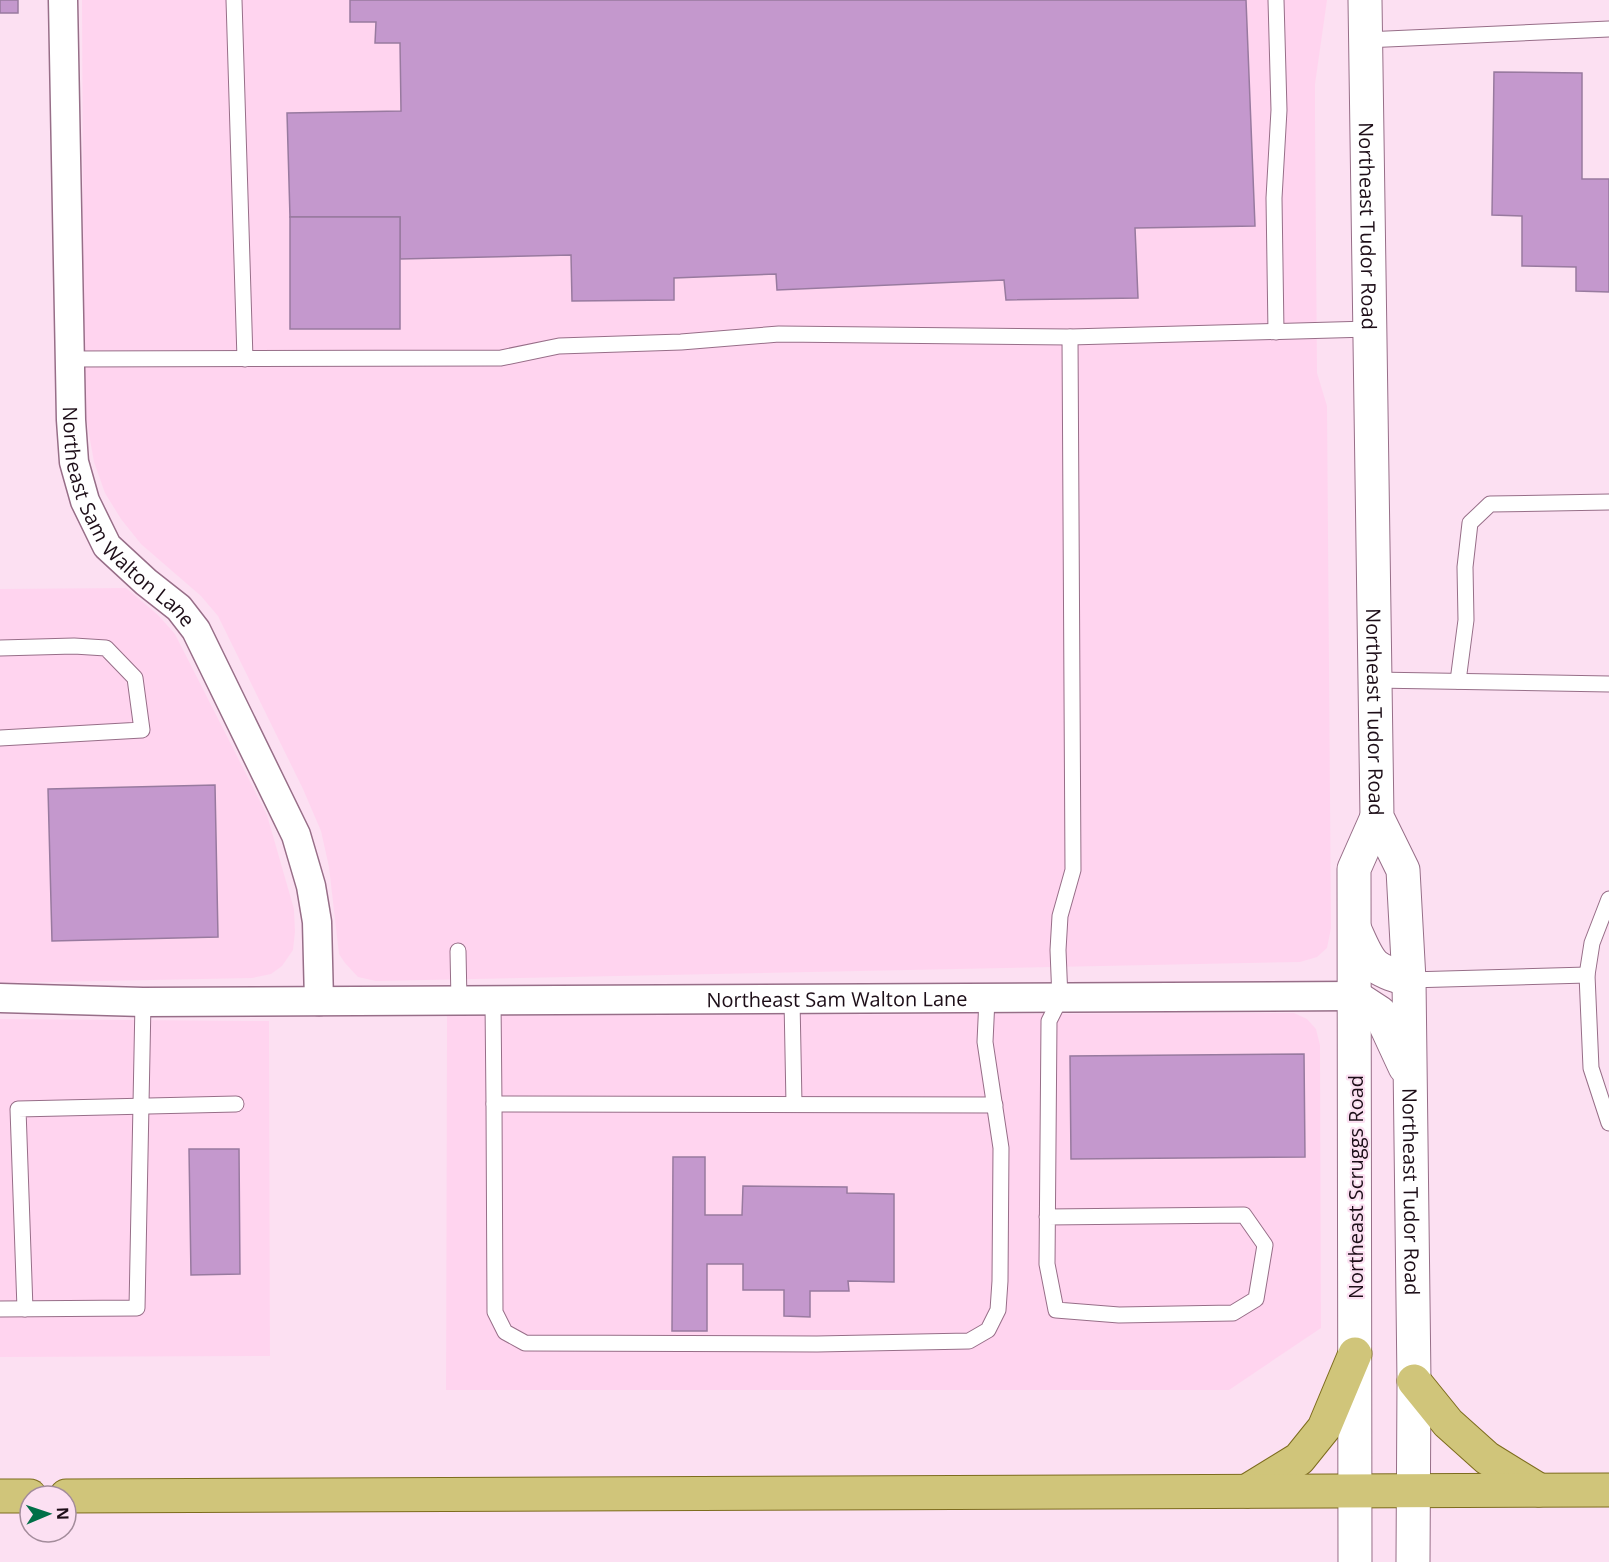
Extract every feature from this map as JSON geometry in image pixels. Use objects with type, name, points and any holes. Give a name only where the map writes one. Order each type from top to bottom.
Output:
[{"type":"main road","points":[[1246,1491],[1299,1459],[1324,1428],[1355,1354]]},
{"type":"main road","points":[[1414,1381],[1448,1423],[1487,1458],[1539,1490]]},
{"type":"main road","points":[[78,1496],[1609,1490]]},
{"type":"main road","points":[[0,1496],[18,1496]]},
{"type":"street","name":"Northeast Sam Walton Lane","points":[[63,0],[71,420],[74,462],[85,501],[107,546],[146,582],[179,608],[196,630],[296,835],[311,886],[317,922],[319,1001]]},
{"type":"street","name":"Northeast Tudor Road","points":[[1365,0],[1377,817],[1403,870],[1409,980],[1415,1490],[1413,1562]]},
{"type":"street","name":"Northeast Scruggs Road","points":[[1355,1562],[1354,869],[1377,817]]},
{"type":"street","points":[[1354,928],[1368,959],[1381,971],[1409,980]]},
{"type":"street","name":"Northeast Sam Walton Lane","points":[[0,998],[143,1002],[1354,996]]},
{"type":"street","points":[[1354,996],[1380,1013],[1411,1083]]},
{"type":"lane","points":[[234,0],[245,359]]},
{"type":"lane","points":[[1276,0],[1279,110],[1274,198],[1276,332]]},
{"type":"lane","points":[[1365,40],[1609,29]]},
{"type":"lane","points":[[70,359],[501,358],[559,346],[681,342],[779,334],[1070,337],[1369,329]]},
{"type":"lane","points":[[1047,1217],[1244,1215],[1265,1245],[1256,1299],[1233,1313],[1119,1315],[1056,1310],[1047,1264],[1047,1217],[1049,1021],[1060,999],[1058,950],[1060,916],[1073,870],[1070,337]]},
{"type":"lane","points":[[1458,681],[1466,620],[1465,567],[1470,523],[1490,504],[1609,502]]},
{"type":"lane","points":[[0,648],[74,646],[106,648],[135,678],[142,730],[0,738]]},
{"type":"lane","points":[[1374,680],[1609,684]]},
{"type":"lane","points":[[1609,899],[1592,943],[1587,975],[1591,1068],[1609,1123]]},
{"type":"lane","points":[[458,951],[459,1001]]},
{"type":"lane","points":[[1409,980],[1587,975]]},
{"type":"lane","points":[[493,1000],[495,1312],[504,1332],[525,1343],[817,1344],[969,1341],[988,1330],[998,1310],[1001,1148],[985,1042],[987,999]]},
{"type":"lane","points":[[792,1000],[794,1104]]},
{"type":"lane","points":[[0,1309],[137,1308],[143,1002]]},
{"type":"lane","points":[[25,1309],[18,1109],[236,1104]]},
{"type":"lane","points":[[494,1104],[995,1105]]},
{"type":"shaded area","points":[[82,0],[1327,0],[1315,84],[1315,119],[1317,373],[1327,406],[1331,928],[1327,948],[1317,957],[1300,962],[376,981],[358,977],[339,954],[329,867],[321,831],[303,789],[218,616],[201,596],[141,544],[121,519],[105,493],[94,462],[84,406]]},
{"type":"shaded area","points":[[126,588],[158,615],[175,634],[267,815],[294,909],[293,950],[282,966],[271,974],[252,978],[0,983],[0,589]]},
{"type":"shaded area","points":[[1294,1013],[1307,1019],[1316,1029],[1320,1045],[1321,1328],[1229,1390],[446,1390],[447,1016]]},
{"type":"shaded area","points":[[0,1019],[269,1021],[270,1356],[0,1357]]},
{"type":"building","points":[[0,0],[18,0],[18,13],[0,13]]},
{"type":"building","points":[[350,0],[1246,0],[1255,226],[1135,228],[1138,298],[1006,300],[1004,280],[777,290],[776,274],[674,278],[674,300],[572,301],[571,255],[400,259],[400,217],[290,217],[287,113],[401,111],[400,43],[375,43],[376,22],[350,22]]},
{"type":"building","points":[[1494,72],[1582,73],[1582,179],[1609,179],[1609,292],[1576,291],[1576,267],[1522,266],[1522,216],[1492,215]]},
{"type":"building","points":[[290,217],[400,217],[400,329],[290,329]]},
{"type":"building","points":[[215,785],[218,937],[52,941],[48,789]]},
{"type":"building","points":[[1304,1054],[1305,1157],[1071,1159],[1070,1056]]},
{"type":"building","points":[[189,1149],[239,1149],[240,1274],[191,1275]]},
{"type":"building","points":[[673,1157],[705,1157],[705,1215],[742,1215],[743,1186],[847,1187],[847,1193],[894,1194],[894,1282],[848,1281],[849,1291],[810,1291],[810,1317],[784,1316],[784,1290],[743,1290],[743,1264],[707,1264],[707,1331],[672,1331]]}]
